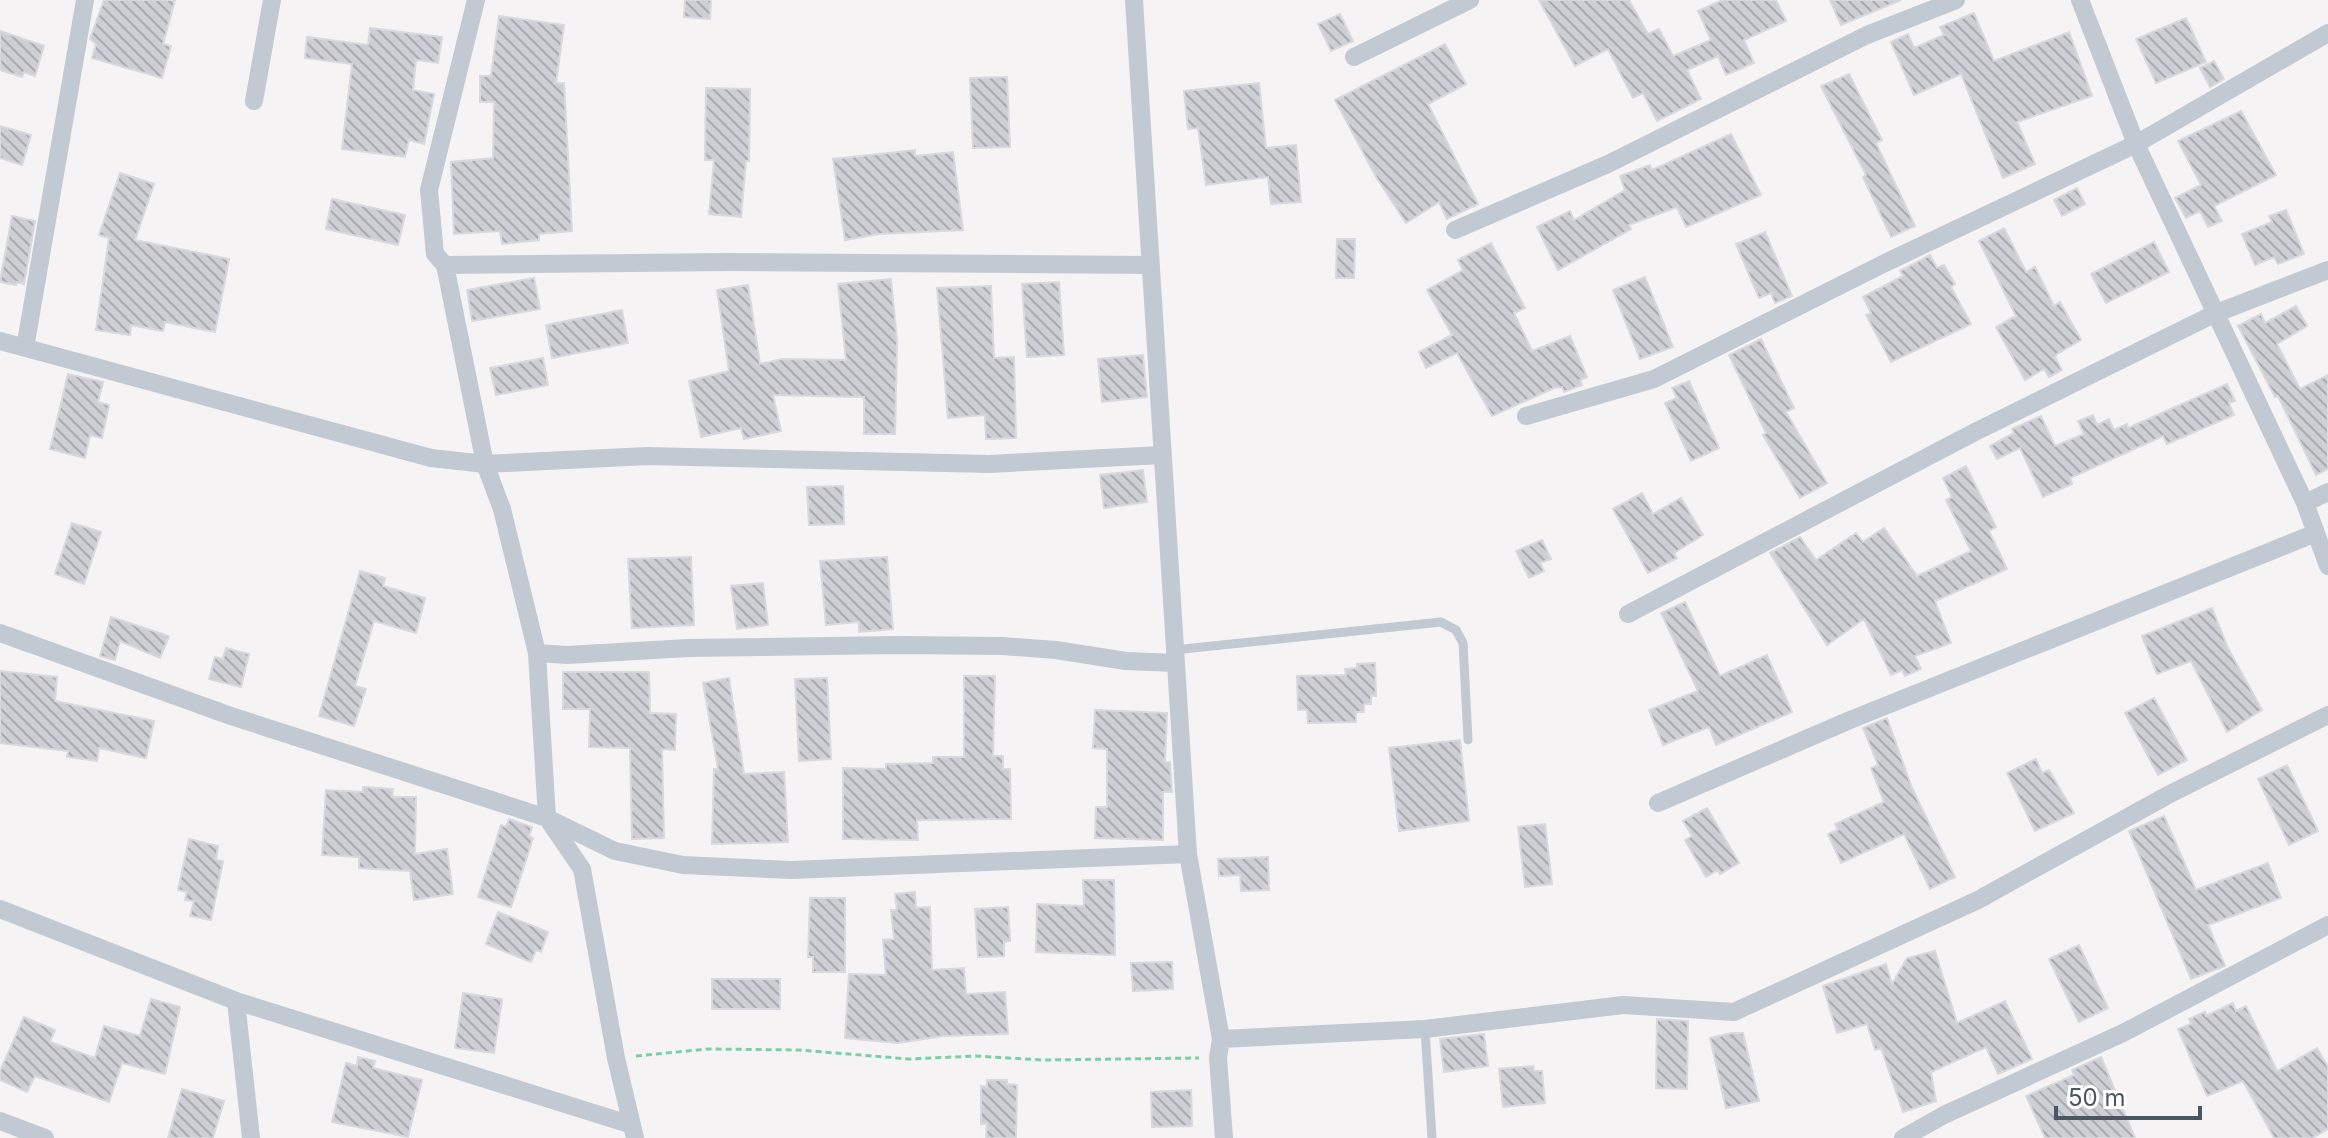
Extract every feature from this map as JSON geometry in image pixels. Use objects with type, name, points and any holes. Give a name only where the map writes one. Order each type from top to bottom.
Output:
[{"type":"street","points":[[25,348],[85,0]]},
{"type":"street","points":[[254,101],[272,0]]},
{"type":"street","points":[[476,0],[429,190],[435,254],[445,265],[485,464],[502,509],[537,653],[547,818],[582,869],[616,1058],[634,1132]]},
{"type":"street","points":[[1134,0],[1188,854],[1221,1039],[1218,1058],[1224,1138]]},
{"type":"street","points":[[1354,57],[1470,0]]},
{"type":"street","points":[[1455,230],[1608,164],[1867,35],[1956,0]]},
{"type":"street","points":[[2080,0],[2136,144],[2305,503],[2328,566]]},
{"type":"street","points":[[1526,416],[1654,379],[1885,263],[2136,144],[2328,33]]},
{"type":"street","points":[[445,265],[729,262],[1151,265]]},
{"type":"street","points":[[1628,614],[1973,433],[2214,314],[2328,270]]},
{"type":"street","points":[[0,341],[431,458],[485,464],[647,456],[989,464],[1162,455]]},
{"type":"street","points":[[2305,503],[2328,492]]},
{"type":"street","points":[[1658,803],[1850,720],[2316,533]]},
{"type":"street","points":[[0,633],[231,716],[547,818],[615,851],[683,865],[791,870],[1188,854]]},
{"type":"street","points":[[537,653],[567,655],[688,648],[897,645],[1002,646],[1056,650],[1126,661],[1175,656]]},
{"type":"street","points":[[1221,1039],[1425,1029],[1623,1005],[1734,1012],[1978,900],[2168,795],[2328,715]]},
{"type":"street","points":[[0,909],[236,1001],[634,1132]]},
{"type":"street","points":[[1903,1138],[1944,1115],[2123,1033],[2328,925]]},
{"type":"street","points":[[236,1001],[251,1138]]},
{"type":"street","points":[[0,1121],[45,1138]]},
{"type":"lane","points":[[1175,656],[1441,622],[1449,624],[1463,643],[1468,740]]},
{"type":"lane","points":[[1425,1029],[1432,1138]]},
{"type":"path","points":[[616,1058],[708,1049],[799,1050],[909,1059],[976,1056],[1042,1060],[1218,1058]]},
{"type":"building","points":[[104,0],[175,0],[163,44],[171,46],[162,78],[92,58],[96,44],[90,39]]},
{"type":"building","points":[[685,0],[711,0],[710,19],[684,17]]},
{"type":"building","points":[[1539,0],[1629,0],[1648,34],[1659,29],[1673,56],[1711,40],[1698,11],[1723,0],[1776,0],[1786,21],[1744,40],[1754,63],[1726,75],[1718,56],[1687,70],[1701,99],[1657,121],[1643,93],[1633,98],[1608,49],[1575,66]]},
{"type":"building","points":[[1830,0],[1901,0],[1841,25]]},
{"type":"building","points":[[1974,13],[1994,61],[2069,32],[2092,96],[2017,122],[2035,164],[2003,178],[1961,74],[1914,95],[1891,42],[1908,34],[1914,48],[1944,35],[1940,27]]},
{"type":"building","points":[[1340,14],[1353,41],[1331,51],[1318,24]]},
{"type":"building","points":[[499,16],[564,25],[556,83],[564,83],[572,231],[539,234],[539,240],[502,244],[500,231],[454,234],[451,162],[493,158],[494,102],[480,102],[480,76],[491,76]]},
{"type":"building","points":[[2186,18],[2206,62],[2156,83],[2136,39]]},
{"type":"building","points":[[370,28],[442,37],[438,63],[416,60],[413,90],[434,94],[424,144],[409,140],[405,157],[342,149],[352,64],[305,58],[307,37],[368,45]]},
{"type":"building","points":[[0,31],[44,46],[35,76],[24,72],[22,77],[0,70]]},
{"type":"building","points":[[1445,44],[1466,84],[1428,104],[1478,204],[1447,219],[1439,202],[1406,223],[1376,177],[1335,100]]},
{"type":"building","points":[[2214,61],[2224,79],[2210,87],[2200,68]]},
{"type":"building","points":[[1849,74],[1882,140],[1876,143],[1915,226],[1891,237],[1863,177],[1866,175],[1821,86]]},
{"type":"building","points":[[1007,77],[1010,147],[973,148],[970,78]]},
{"type":"building","points":[[1259,83],[1266,148],[1296,145],[1301,202],[1271,204],[1268,177],[1206,185],[1198,128],[1188,129],[1184,91]]},
{"type":"building","points":[[706,88],[750,89],[749,161],[746,161],[741,217],[709,214],[714,160],[705,160]]},
{"type":"building","points":[[2241,111],[2276,175],[2214,206],[2222,221],[2208,227],[2200,211],[2186,218],[2175,198],[2201,185],[2178,141]]},
{"type":"building","points":[[0,126],[31,135],[22,165],[0,158]]},
{"type":"building","points":[[1731,134],[1761,195],[1686,227],[1677,207],[1629,225],[1631,229],[1558,270],[1537,227],[1570,211],[1574,220],[1625,190],[1620,176],[1650,165],[1652,170]]},
{"type":"building","points":[[915,150],[915,156],[953,152],[963,230],[879,234],[845,240],[833,159]]},
{"type":"building","points":[[120,173],[154,184],[135,240],[229,259],[215,332],[165,322],[163,331],[131,325],[130,335],[96,330],[109,238],[99,235]]},
{"type":"building","points":[[2077,188],[2085,204],[2062,216],[2054,200]]},
{"type":"building","points":[[332,199],[405,215],[398,245],[326,229]]},
{"type":"building","points":[[2286,210],[2304,254],[2278,264],[2274,257],[2255,265],[2242,234],[2272,222],[2269,216]]},
{"type":"building","points":[[12,216],[35,221],[24,284],[17,282],[16,285],[0,282]]},
{"type":"building","points":[[2004,228],[2026,272],[2035,267],[2054,306],[2060,302],[2081,340],[2057,354],[2055,357],[2062,370],[2049,377],[2044,369],[2025,380],[1996,327],[2016,316],[1979,241]]},
{"type":"building","points":[[1765,232],[1792,296],[1775,303],[1771,293],[1759,298],[1736,244]]},
{"type":"building","points":[[1337,239],[1355,239],[1354,278],[1336,278]]},
{"type":"building","points":[[2154,242],[2169,272],[2106,303],[2091,274]]},
{"type":"building","points":[[1491,243],[1525,308],[1514,313],[1532,351],[1570,336],[1587,377],[1580,380],[1582,385],[1564,392],[1562,387],[1554,388],[1492,416],[1457,353],[1426,368],[1419,352],[1452,335],[1427,290],[1463,270],[1458,260]]},
{"type":"building","points":[[1930,255],[1937,268],[1944,265],[1955,284],[1951,287],[1971,324],[1891,362],[1866,315],[1871,313],[1863,297],[1903,276],[1900,271]]},
{"type":"building","points":[[1645,277],[1673,347],[1640,359],[1613,290]]},
{"type":"building","points":[[534,278],[540,309],[472,321],[467,290]]},
{"type":"building","points":[[891,279],[897,341],[895,434],[864,434],[864,397],[773,395],[781,431],[744,439],[741,428],[701,437],[689,381],[729,371],[717,290],[748,285],[760,364],[782,359],[846,360],[838,284]]},
{"type":"building","points":[[1059,282],[1064,355],[1027,357],[1022,284]]},
{"type":"building","points":[[991,286],[994,358],[1014,357],[1016,438],[986,439],[985,415],[948,418],[937,288]]},
{"type":"building","points":[[2296,306],[2307,326],[2277,344],[2300,389],[2328,375],[2328,469],[2316,475],[2278,396],[2275,397],[2238,326],[2261,314],[2265,323]]},
{"type":"building","points":[[622,310],[628,343],[552,358],[546,325]]},
{"type":"building","points":[[1761,339],[1794,408],[1786,412],[1827,483],[1800,498],[1763,435],[1766,433],[1729,355]]},
{"type":"building","points":[[1143,355],[1147,397],[1102,402],[1098,359]]},
{"type":"building","points":[[543,358],[548,385],[496,395],[490,368]]},
{"type":"building","points":[[68,374],[103,382],[98,402],[109,405],[102,438],[90,435],[85,458],[50,449]]},
{"type":"building","points":[[1689,381],[1719,448],[1691,461],[1665,403],[1677,398],[1672,388]]},
{"type":"building","points":[[2227,384],[2235,401],[2229,403],[2234,415],[2167,444],[2163,436],[2070,478],[2072,484],[2043,497],[2020,448],[1997,459],[1990,446],[2014,433],[2012,429],[2041,416],[2055,446],[2084,434],[2078,421],[2093,415],[2097,425],[2109,419],[2114,430],[2127,424],[2128,428]]},
{"type":"building","points":[[1966,466],[1996,527],[1989,531],[2007,569],[1935,601],[1951,643],[1915,656],[1921,669],[1905,676],[1902,670],[1891,675],[1864,619],[1827,645],[1770,553],[1800,537],[1816,560],[1856,533],[1863,542],[1884,528],[1917,576],[1971,551],[1946,500],[1952,497],[1943,478]]},
{"type":"building","points":[[1143,470],[1147,502],[1104,508],[1100,475]]},
{"type":"building","points":[[843,486],[844,524],[809,525],[807,487]]},
{"type":"building","points":[[1642,493],[1653,514],[1681,498],[1703,535],[1674,553],[1677,558],[1648,573],[1613,509]]},
{"type":"building","points":[[72,523],[101,532],[84,584],[55,574]]},
{"type":"building","points":[[1542,540],[1551,559],[1540,563],[1544,571],[1529,578],[1516,551]]},
{"type":"building","points":[[691,557],[694,625],[632,628],[628,559]]},
{"type":"building","points":[[887,557],[893,629],[859,632],[859,622],[826,625],[820,561]]},
{"type":"building","points":[[360,571],[385,578],[383,586],[425,598],[416,633],[374,621],[355,686],[366,689],[354,726],[319,716]]},
{"type":"building","points":[[763,583],[768,625],[737,629],[731,586]]},
{"type":"building","points":[[1685,602],[1720,676],[1767,655],[1792,712],[1716,745],[1709,727],[1663,745],[1649,710],[1698,691],[1661,613]]},
{"type":"building","points":[[2212,608],[2228,648],[2262,710],[2227,732],[2191,661],[2157,674],[2142,636]]},
{"type":"building","points":[[111,617],[169,636],[160,658],[120,641],[115,660],[100,656]]},
{"type":"building","points":[[226,648],[249,654],[241,687],[209,679],[215,657],[223,659]]},
{"type":"building","points":[[1375,663],[1376,696],[1371,696],[1371,704],[1364,704],[1364,712],[1356,712],[1356,722],[1308,723],[1307,710],[1298,710],[1297,676],[1346,675],[1345,669],[1357,668],[1357,664]]},
{"type":"building","points":[[0,671],[57,677],[55,701],[154,721],[146,758],[99,748],[97,761],[67,757],[68,751],[0,743]]},
{"type":"building","points":[[563,672],[649,672],[650,713],[676,714],[675,750],[662,749],[664,838],[632,839],[630,748],[589,747],[590,709],[563,709]]},
{"type":"building","points":[[964,676],[995,676],[993,756],[1003,756],[1003,769],[1010,769],[1011,819],[917,820],[918,840],[843,839],[843,768],[886,769],[886,764],[933,763],[933,757],[964,757]]},
{"type":"building","points":[[729,678],[744,774],[784,772],[788,842],[712,844],[714,769],[718,769],[703,683]]},
{"type":"building","points":[[827,678],[831,759],[799,761],[795,679]]},
{"type":"building","points":[[2154,698],[2187,760],[2158,775],[2125,713]]},
{"type":"building","points":[[1095,710],[1167,713],[1165,762],[1170,762],[1172,792],[1163,792],[1163,840],[1095,838],[1096,807],[1107,807],[1107,749],[1093,748]]},
{"type":"building","points":[[1887,718],[1912,788],[1955,877],[1930,889],[1904,834],[1841,863],[1828,834],[1838,830],[1835,824],[1884,802],[1871,768],[1878,765],[1863,728]]},
{"type":"building","points":[[1460,740],[1469,821],[1399,831],[1389,748]]},
{"type":"building","points":[[2036,759],[2042,773],[2049,770],[2074,813],[2035,831],[2007,773]]},
{"type":"building","points":[[2287,765],[2318,831],[2289,845],[2258,779]]},
{"type":"building","points":[[363,787],[393,789],[392,797],[416,797],[415,854],[447,849],[453,894],[414,900],[410,871],[359,868],[359,857],[322,855],[326,790],[363,792]]},
{"type":"building","points":[[1707,808],[1739,863],[1720,874],[1718,870],[1706,877],[1685,840],[1692,836],[1683,821]]},
{"type":"building","points":[[2164,816],[2196,890],[2268,863],[2281,898],[2208,925],[2225,966],[2191,979],[2129,831]]},
{"type":"building","points":[[509,819],[532,827],[529,836],[533,838],[511,907],[478,897],[501,825],[506,827]]},
{"type":"building","points":[[1545,824],[1552,884],[1525,887],[1518,827]]},
{"type":"building","points":[[189,839],[218,846],[216,860],[223,861],[211,920],[190,916],[194,901],[185,900],[187,892],[178,890]]},
{"type":"building","points":[[1268,857],[1269,890],[1241,891],[1240,875],[1219,876],[1218,859]]},
{"type":"building","points":[[1083,880],[1114,880],[1115,955],[1036,952],[1037,904],[1084,906]]},
{"type":"building","points":[[915,892],[916,908],[930,907],[932,970],[964,968],[966,994],[1005,992],[1008,1034],[943,1036],[898,1043],[845,1038],[849,974],[886,975],[883,940],[894,939],[891,910],[897,910],[895,894]]},
{"type":"building","points":[[810,898],[845,898],[845,972],[813,972],[813,957],[808,957]]},
{"type":"building","points":[[1008,907],[1010,941],[1004,942],[1004,956],[978,957],[975,909]]},
{"type":"building","points":[[498,912],[548,932],[541,952],[536,950],[531,962],[486,944]]},
{"type":"building","points":[[2079,945],[2108,1008],[2079,1022],[2049,959]]},
{"type":"building","points":[[1935,951],[1957,1023],[2005,1001],[2032,1059],[1998,1074],[1986,1047],[1931,1072],[1936,1101],[1903,1112],[1881,1048],[1875,1050],[1867,1024],[1837,1033],[1823,986],[1886,964],[1892,984],[1907,958]]},
{"type":"building","points":[[1172,962],[1173,989],[1133,991],[1131,963]]},
{"type":"building","points":[[712,979],[780,979],[780,1009],[712,1009]]},
{"type":"building","points":[[463,993],[502,999],[494,1053],[455,1048]]},
{"type":"building","points":[[151,999],[180,1007],[165,1074],[122,1063],[109,1102],[35,1076],[27,1092],[0,1080],[0,1071],[24,1017],[55,1030],[50,1042],[95,1058],[104,1026],[140,1036]]},
{"type":"building","points":[[2233,1003],[2236,1011],[2246,1006],[2277,1071],[2317,1048],[2328,1067],[2328,1129],[2312,1138],[2274,1138],[2243,1081],[2207,1096],[2178,1029],[2191,1024],[2189,1019],[2205,1012],[2206,1016]]},
{"type":"building","points":[[1657,1019],[1688,1021],[1687,1089],[1656,1088]]},
{"type":"building","points":[[1743,1033],[1759,1101],[1726,1108],[1710,1038]]},
{"type":"building","points":[[1484,1034],[1488,1066],[1444,1072],[1440,1039]]},
{"type":"building","points":[[358,1057],[375,1061],[373,1068],[422,1080],[408,1137],[332,1122],[346,1063],[357,1066]]},
{"type":"building","points":[[2101,1057],[2135,1138],[2045,1138],[2026,1096],[2074,1075],[2072,1070]]},
{"type":"building","points":[[1533,1066],[1534,1071],[1542,1071],[1545,1103],[1503,1107],[1499,1069]]},
{"type":"building","points":[[987,1080],[1007,1080],[1007,1084],[1017,1085],[1016,1138],[986,1138],[987,1124],[981,1124],[981,1086],[987,1087]]},
{"type":"building","points":[[182,1089],[224,1101],[213,1138],[168,1138]]},
{"type":"building","points":[[1191,1090],[1192,1126],[1152,1127],[1151,1092]]}]
